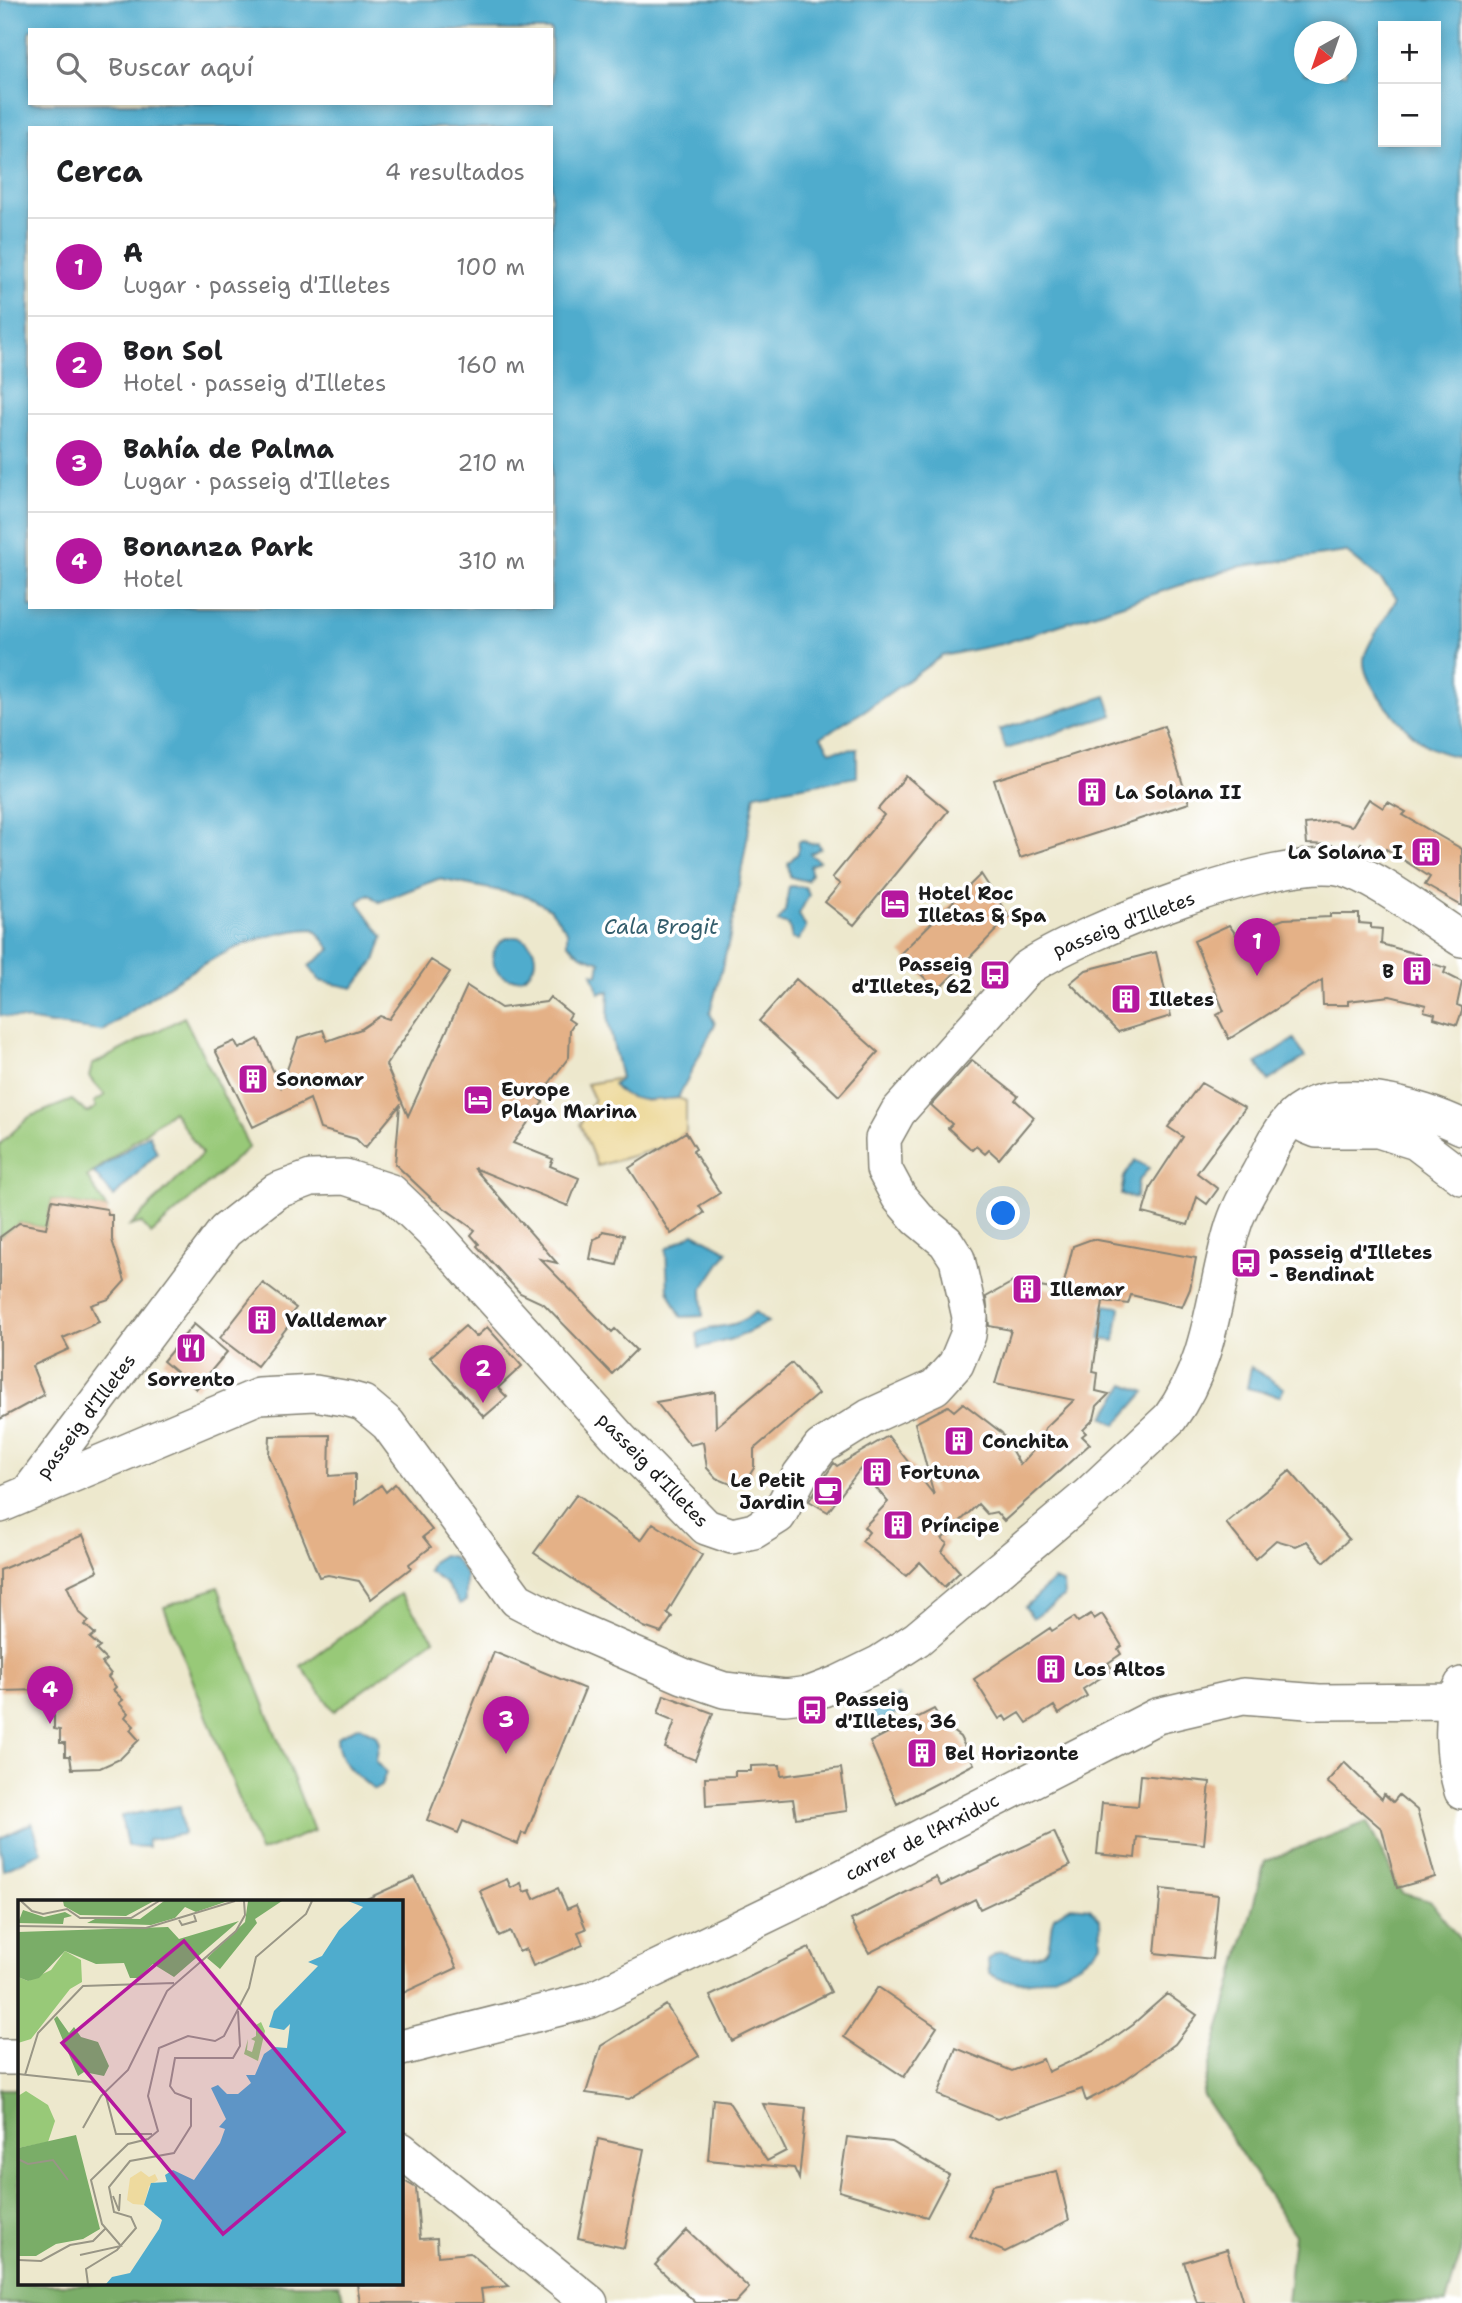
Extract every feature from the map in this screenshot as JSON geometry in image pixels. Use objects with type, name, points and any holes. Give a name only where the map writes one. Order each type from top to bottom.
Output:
[{"type":"street","name":"passeig d'Illetes","points":[[15,1498],[226,1231],[276,1191],[311,1178],[345,1177],[391,1192],[436,1235],[620,1439],[706,1527],[732,1536],[754,1531],[778,1516],[800,1475],[821,1447],[869,1416],[935,1387],[956,1364],[970,1317],[957,1259],[946,1242],[918,1219],[899,1196],[884,1169],[883,1139],[898,1112],[1026,969],[1046,955],[1108,926],[1282,869],[1322,865],[1345,868],[1371,881],[1462,939]]},
{"type":"street","points":[[1323,1119],[1342,1101],[1409,1106],[1462,1127]]},
{"type":"street","name":"passeig d'Illetes","points":[[15,1498],[55,1484],[259,1396],[315,1393],[349,1399],[363,1403],[388,1423],[517,1600],[683,1676],[724,1690],[785,1697],[810,1694],[880,1663],[948,1616],[1170,1418],[1188,1394],[1202,1359],[1231,1232],[1243,1200],[1258,1175],[1323,1119]]},
{"type":"street","points":[[1323,1119],[1378,1130],[1416,1142],[1462,1177]]},
{"type":"street","name":"carrer de l'Arxiduc","points":[[402,2048],[591,2000],[810,1894],[1157,1716],[1243,1696],[1319,1702],[1460,1696]]},
{"type":"street","points":[[1460,1696],[1456,1770],[1462,1791]]},
{"type":"street","points":[[0,2057],[18,2057]]},
{"type":"street","points":[[402,2151],[590,2303]]},
{"type":"green space","points":[[184,1017],[249,1147],[151,1234],[141,1223],[130,1226],[202,1154],[173,1111],[87,1177],[107,1209],[52,1200],[46,1228],[19,1223],[0,1237],[0,1144],[29,1117],[72,1100],[87,1113],[96,1107],[94,1102],[105,1095],[89,1077],[92,1065]]},
{"type":"green space","points":[[218,1587],[314,1831],[260,1852],[164,1607]]},
{"type":"green space","points":[[400,1594],[434,1639],[334,1711],[301,1666]]},
{"type":"green space","points":[[1367,1822],[1402,1893],[1430,1901],[1462,1942],[1462,2249],[1446,2303],[1287,2303],[1294,2234],[1202,2094],[1265,1861]]},
{"type":"green space","points":[[0,2089],[18,2089],[18,2286],[340,2286],[346,2303],[0,2303]]},
{"type":"sand","points":[[621,1078],[645,1101],[678,1098],[686,1101],[686,1132],[660,1148],[597,1166],[580,1124],[594,1099],[587,1084]]},
{"type":"water","name":"Cala Brogit","points":[[0,0],[1462,0],[1462,758],[1431,748],[1411,733],[1388,709],[1365,670],[1365,654],[1397,598],[1382,581],[1346,552],[1236,567],[1002,644],[942,656],[864,711],[821,737],[830,751],[857,749],[857,777],[755,794],[729,941],[710,1013],[715,1024],[678,1098],[643,1100],[627,1096],[613,1085],[621,1078],[608,1021],[609,991],[599,993],[592,973],[598,975],[600,962],[581,955],[567,943],[567,931],[550,909],[527,896],[438,879],[379,902],[369,894],[358,902],[383,937],[375,961],[353,988],[320,981],[309,966],[331,949],[314,929],[284,932],[256,940],[228,951],[176,981],[102,1032],[0,1016]]},
{"type":"water","points":[[1106,696],[1113,715],[1006,749],[999,730]]},
{"type":"water","points":[[802,840],[810,844],[818,843],[821,848],[810,854],[819,861],[810,866],[811,874],[807,881],[790,877],[788,863],[798,853],[798,842]]},
{"type":"water","points":[[789,886],[805,887],[809,895],[799,914],[806,928],[798,940],[792,939],[789,925],[778,922],[785,911]]},
{"type":"water","points":[[514,937],[529,943],[535,958],[529,973],[514,979],[499,973],[493,958],[499,943]]},
{"type":"water","points":[[1294,1039],[1305,1057],[1268,1081],[1257,1063]]},
{"type":"water","points":[[149,1134],[157,1153],[114,1197],[94,1173]]},
{"type":"water","points":[[1135,1160],[1149,1168],[1138,1182],[1136,1198],[1121,1195],[1124,1177]]},
{"type":"water","points":[[694,1233],[728,1251],[702,1290],[703,1316],[681,1317],[668,1290],[666,1249]]},
{"type":"water","points":[[1105,1305],[1120,1307],[1115,1341],[1100,1339]]},
{"type":"water","points":[[755,1312],[768,1322],[736,1338],[699,1348],[697,1333],[740,1322]]},
{"type":"water","points":[[1251,1367],[1284,1388],[1280,1396],[1247,1388]]},
{"type":"water","points":[[1125,1384],[1145,1392],[1116,1425],[1104,1417]]},
{"type":"water","points":[[443,1555],[453,1557],[466,1574],[466,1601],[460,1604],[446,1584],[428,1571],[432,1562]]},
{"type":"water","points":[[1054,1580],[1063,1583],[1064,1597],[1033,1618],[1025,1607]]},
{"type":"water","points":[[898,1695],[906,1708],[878,1723],[871,1709]]},
{"type":"water","points":[[359,1726],[376,1735],[379,1743],[376,1761],[386,1772],[381,1786],[374,1790],[349,1768],[338,1746],[337,1737]]},
{"type":"water","points":[[180,1806],[184,1834],[147,1840],[148,1847],[127,1846],[121,1816]]},
{"type":"water","points":[[32,1823],[42,1852],[3,1870],[0,1838]]},
{"type":"water","points":[[1071,1906],[1090,1908],[1100,1919],[1101,1943],[1092,1954],[1066,1971],[1033,1981],[1016,1982],[989,1973],[988,1960],[994,1954],[1005,1952],[1030,1957],[1044,1952],[1049,1945],[1054,1917]]},
{"type":"pier","points":[[0,1016],[102,1032],[101,1036],[59,1030],[0,1019]]},
{"type":"building","name":"La Solana II","points":[[1164,726],[1189,803],[1020,858],[994,780]]},
{"type":"building","points":[[906,776],[948,811],[854,925],[825,902],[840,884],[832,878],[884,815],[878,809]]},
{"type":"building","name":"La Solana I","points":[[1369,799],[1383,808],[1388,802],[1406,812],[1403,815],[1462,849],[1462,906],[1425,885],[1430,877],[1386,849],[1382,856],[1361,843],[1357,850],[1333,845],[1307,844],[1305,824],[1332,821],[1352,826]]},
{"type":"building","points":[[981,874],[1009,917],[937,991],[901,953]]},
{"type":"building","points":[[1330,914],[1359,914],[1359,923],[1382,929],[1381,944],[1420,955],[1418,959],[1446,968],[1444,973],[1462,982],[1457,1005],[1462,1007],[1462,1011],[1457,1025],[1434,1018],[1435,1014],[1424,1011],[1426,1005],[1390,996],[1348,1001],[1348,1005],[1323,1005],[1322,980],[1229,1039],[1217,1015],[1224,1011],[1194,941],[1229,925],[1237,936],[1284,919],[1330,917]]},
{"type":"building","name":"Illetes","points":[[1156,952],[1171,1016],[1118,1032],[1070,983],[1086,970]]},
{"type":"building","points":[[431,960],[450,972],[386,1065],[408,1116],[467,986],[501,1008],[546,1002],[550,997],[571,1014],[568,1019],[574,1023],[570,1029],[569,1057],[538,1098],[543,1102],[513,1143],[553,1159],[550,1166],[579,1178],[568,1206],[474,1168],[557,1263],[540,1259],[612,1332],[615,1329],[636,1350],[612,1374],[544,1304],[520,1293],[477,1246],[479,1244],[471,1235],[475,1230],[433,1200],[395,1164],[400,1105],[365,1148],[356,1139],[320,1129],[310,1099],[253,1127],[215,1050],[235,1041],[239,1049],[258,1039],[281,1087],[298,1038],[323,1030],[327,1041],[361,1029],[380,1016],[389,1019]]},
{"type":"building","points":[[796,979],[878,1052],[839,1096],[759,1021]]},
{"type":"building","points":[[972,1060],[1018,1096],[1015,1100],[1034,1117],[999,1159],[989,1150],[985,1154],[976,1146],[972,1150],[948,1128],[952,1124],[931,1105]]},
{"type":"building","points":[[1201,1083],[1245,1108],[1197,1173],[1218,1189],[1207,1204],[1197,1197],[1188,1225],[1143,1213],[1151,1186],[1183,1137],[1168,1127]]},
{"type":"building","points":[[686,1132],[696,1149],[693,1151],[720,1193],[699,1206],[704,1213],[671,1234],[629,1168]]},
{"type":"building","points":[[52,1200],[107,1209],[108,1215],[112,1215],[112,1240],[125,1281],[109,1299],[91,1305],[99,1322],[63,1338],[69,1349],[32,1366],[44,1395],[0,1419],[0,1237],[19,1223],[46,1228]]},
{"type":"building","points":[[603,1231],[624,1235],[617,1265],[590,1259],[594,1239],[601,1236]]},
{"type":"building","points":[[1092,1239],[1196,1258],[1190,1289],[1182,1307],[1131,1295],[1128,1304],[1103,1301],[1093,1372],[1098,1373],[1096,1391],[1109,1394],[1097,1406],[1094,1419],[1083,1430],[1086,1433],[1082,1436],[1090,1444],[1004,1521],[996,1512],[987,1514],[978,1504],[942,1539],[947,1543],[942,1552],[960,1572],[944,1587],[920,1562],[906,1576],[862,1541],[869,1532],[864,1527],[888,1502],[860,1469],[828,1512],[809,1501],[834,1463],[837,1466],[888,1436],[934,1495],[915,1423],[948,1406],[954,1411],[963,1403],[1002,1433],[1020,1465],[1040,1443],[1045,1428],[1074,1400],[995,1384],[1011,1330],[989,1326],[986,1297],[1013,1282],[1062,1291],[1073,1246]]},
{"type":"building","name":"Valldemar","points":[[263,1283],[296,1308],[288,1318],[292,1321],[257,1366],[220,1338]]},
{"type":"building","points":[[194,1324],[227,1352],[196,1389],[163,1361]]},
{"type":"building","points":[[465,1326],[476,1337],[487,1327],[522,1366],[498,1388],[507,1397],[484,1417],[430,1357]]},
{"type":"building","points":[[792,1363],[818,1394],[754,1449],[754,1468],[747,1479],[733,1485],[716,1478],[707,1468],[703,1442],[690,1445],[656,1402],[715,1392],[716,1427]]},
{"type":"building","points":[[330,1435],[329,1476],[355,1474],[355,1504],[381,1485],[386,1492],[395,1484],[432,1530],[423,1537],[431,1547],[409,1564],[411,1568],[371,1599],[359,1581],[328,1575],[319,1577],[269,1455],[270,1436]]},
{"type":"building","points":[[1290,1471],[1349,1539],[1324,1562],[1307,1541],[1296,1546],[1276,1540],[1255,1559],[1226,1523]]},
{"type":"building","points":[[577,1494],[641,1540],[653,1523],[702,1555],[667,1613],[672,1617],[661,1633],[644,1627],[534,1553]]},
{"type":"building","points":[[83,1535],[98,1571],[67,1586],[79,1612],[89,1621],[85,1625],[95,1634],[90,1638],[100,1647],[96,1650],[106,1660],[102,1663],[111,1674],[108,1677],[116,1687],[113,1690],[123,1700],[119,1703],[128,1713],[125,1717],[134,1726],[130,1730],[139,1740],[120,1759],[100,1768],[72,1769],[70,1756],[65,1756],[65,1743],[60,1743],[60,1730],[54,1729],[54,1716],[49,1717],[43,1690],[0,1691],[0,1570]]},
{"type":"building","name":"Los Altos","points":[[1091,1614],[1094,1619],[1102,1614],[1122,1646],[1118,1649],[1121,1654],[1108,1663],[1113,1670],[1083,1689],[1087,1696],[1059,1714],[1054,1706],[1027,1723],[1020,1713],[1007,1721],[1004,1716],[999,1719],[974,1679],[1050,1628],[1052,1631],[1074,1617],[1078,1622]]},
{"type":"building","points":[[494,1652],[585,1689],[526,1834],[522,1833],[518,1844],[463,1821],[458,1833],[427,1820]]},
{"type":"building","points":[[664,1695],[713,1713],[695,1760],[665,1748],[675,1721],[658,1714]]},
{"type":"building","name":"Bel Horizonte","points":[[934,1709],[943,1724],[960,1737],[974,1764],[897,1804],[870,1742]]},
{"type":"building","points":[[1344,1762],[1382,1799],[1384,1794],[1393,1802],[1399,1795],[1417,1810],[1435,1877],[1397,1888],[1382,1829],[1327,1782]]},
{"type":"building","points":[[780,1765],[781,1776],[841,1768],[847,1811],[796,1818],[793,1799],[706,1806],[705,1777],[735,1776],[735,1771],[751,1771],[751,1766]]},
{"type":"building","points":[[1141,1775],[1210,1782],[1204,1844],[1137,1837],[1135,1858],[1097,1854],[1102,1803],[1138,1806]]},
{"type":"building","points":[[1054,1832],[1070,1866],[980,1909],[975,1899],[869,1953],[851,1920],[936,1877],[941,1886]]},
{"type":"building","points":[[414,1877],[457,1968],[402,1994],[402,1900],[364,1900]]},
{"type":"building","points":[[507,1879],[511,1888],[521,1883],[524,1892],[530,1890],[534,1899],[558,1888],[567,1909],[576,1905],[586,1929],[578,1932],[583,1945],[533,1966],[526,1949],[519,1952],[510,1931],[499,1936],[480,1891]]},
{"type":"building","points":[[1161,1889],[1218,1895],[1212,1959],[1155,1953]]},
{"type":"building","points":[[809,1948],[831,1992],[732,2041],[710,1996]]},
{"type":"building","points":[[878,1987],[937,2027],[904,2077],[844,2037]]},
{"type":"building","points":[[1167,1994],[1197,2015],[1175,2044],[1119,2084],[1086,2101],[1082,2089],[997,2119],[938,2095],[956,2048],[1012,2071],[1043,2059],[1048,2072],[1098,2049],[1133,2024]]},
{"type":"building","points":[[666,2005],[699,2056],[629,2099],[586,2093],[601,2046]]},
{"type":"building","points":[[713,2099],[728,2101],[767,2161],[786,2151],[763,2104],[806,2108],[799,2179],[794,2168],[708,2160]]},
{"type":"building","points":[[847,2137],[892,2142],[949,2175],[927,2217],[839,2191]]},
{"type":"building","points":[[598,2139],[644,2149],[624,2248],[578,2238]]},
{"type":"building","points":[[1057,2171],[1069,2220],[1005,2252],[970,2236],[993,2185]]},
{"type":"building","points":[[402,2180],[416,2188],[420,2239],[437,2238],[438,2256],[470,2253],[509,2286],[481,2289],[483,2303],[360,2303],[357,2286],[402,2286]]},
{"type":"building","points":[[687,2230],[749,2288],[735,2303],[696,2303],[655,2265]]},
{"type":"building","points":[[1227,2249],[1243,2303],[1197,2303],[1184,2262]]},
{"type":"place","name":"La Solana II","points":[[1092,792]]},
{"type":"place","name":"La Solana I","points":[[1426,852]]},
{"type":"place","name":"Hotel Roc Illetas & Spa","points":[[895,904]]},
{"type":"place","name":"B","points":[[1417,971]]},
{"type":"place","name":"Passeig d'Illetes, 62","points":[[995,975]]},
{"type":"place","name":"A","points":[[1257,976]]},
{"type":"place","name":"Illetes","points":[[1126,999]]},
{"type":"place","name":"Sonomar","points":[[253,1079]]},
{"type":"place","name":"Europe Playa Marina","points":[[478,1100]]},
{"type":"place","name":"passeig d'Illetes - Bendinat","points":[[1246,1263]]},
{"type":"place","name":"Illemar","points":[[1027,1289]]},
{"type":"place","name":"Valldemar","points":[[262,1320]]},
{"type":"place","name":"Sorrento","points":[[191,1348]]},
{"type":"place","name":"Bon Sol","points":[[483,1403]]},
{"type":"place","name":"Conchita","points":[[959,1441]]},
{"type":"place","name":"Fortuna","points":[[877,1472]]},
{"type":"place","name":"Le Petit Jardin","points":[[828,1491]]},
{"type":"place","name":"Príncipe","points":[[898,1525]]},
{"type":"place","name":"Los Altos","points":[[1051,1669]]},
{"type":"place","name":"Passeig d'Illetes, 36","points":[[812,1710]]},
{"type":"place","name":"Bonanza Park","points":[[50,1724]]},
{"type":"place","name":"Bel Horizonte","points":[[922,1753]]},
{"type":"place","name":"Bahía de Palma","points":[[506,1754]]}]
